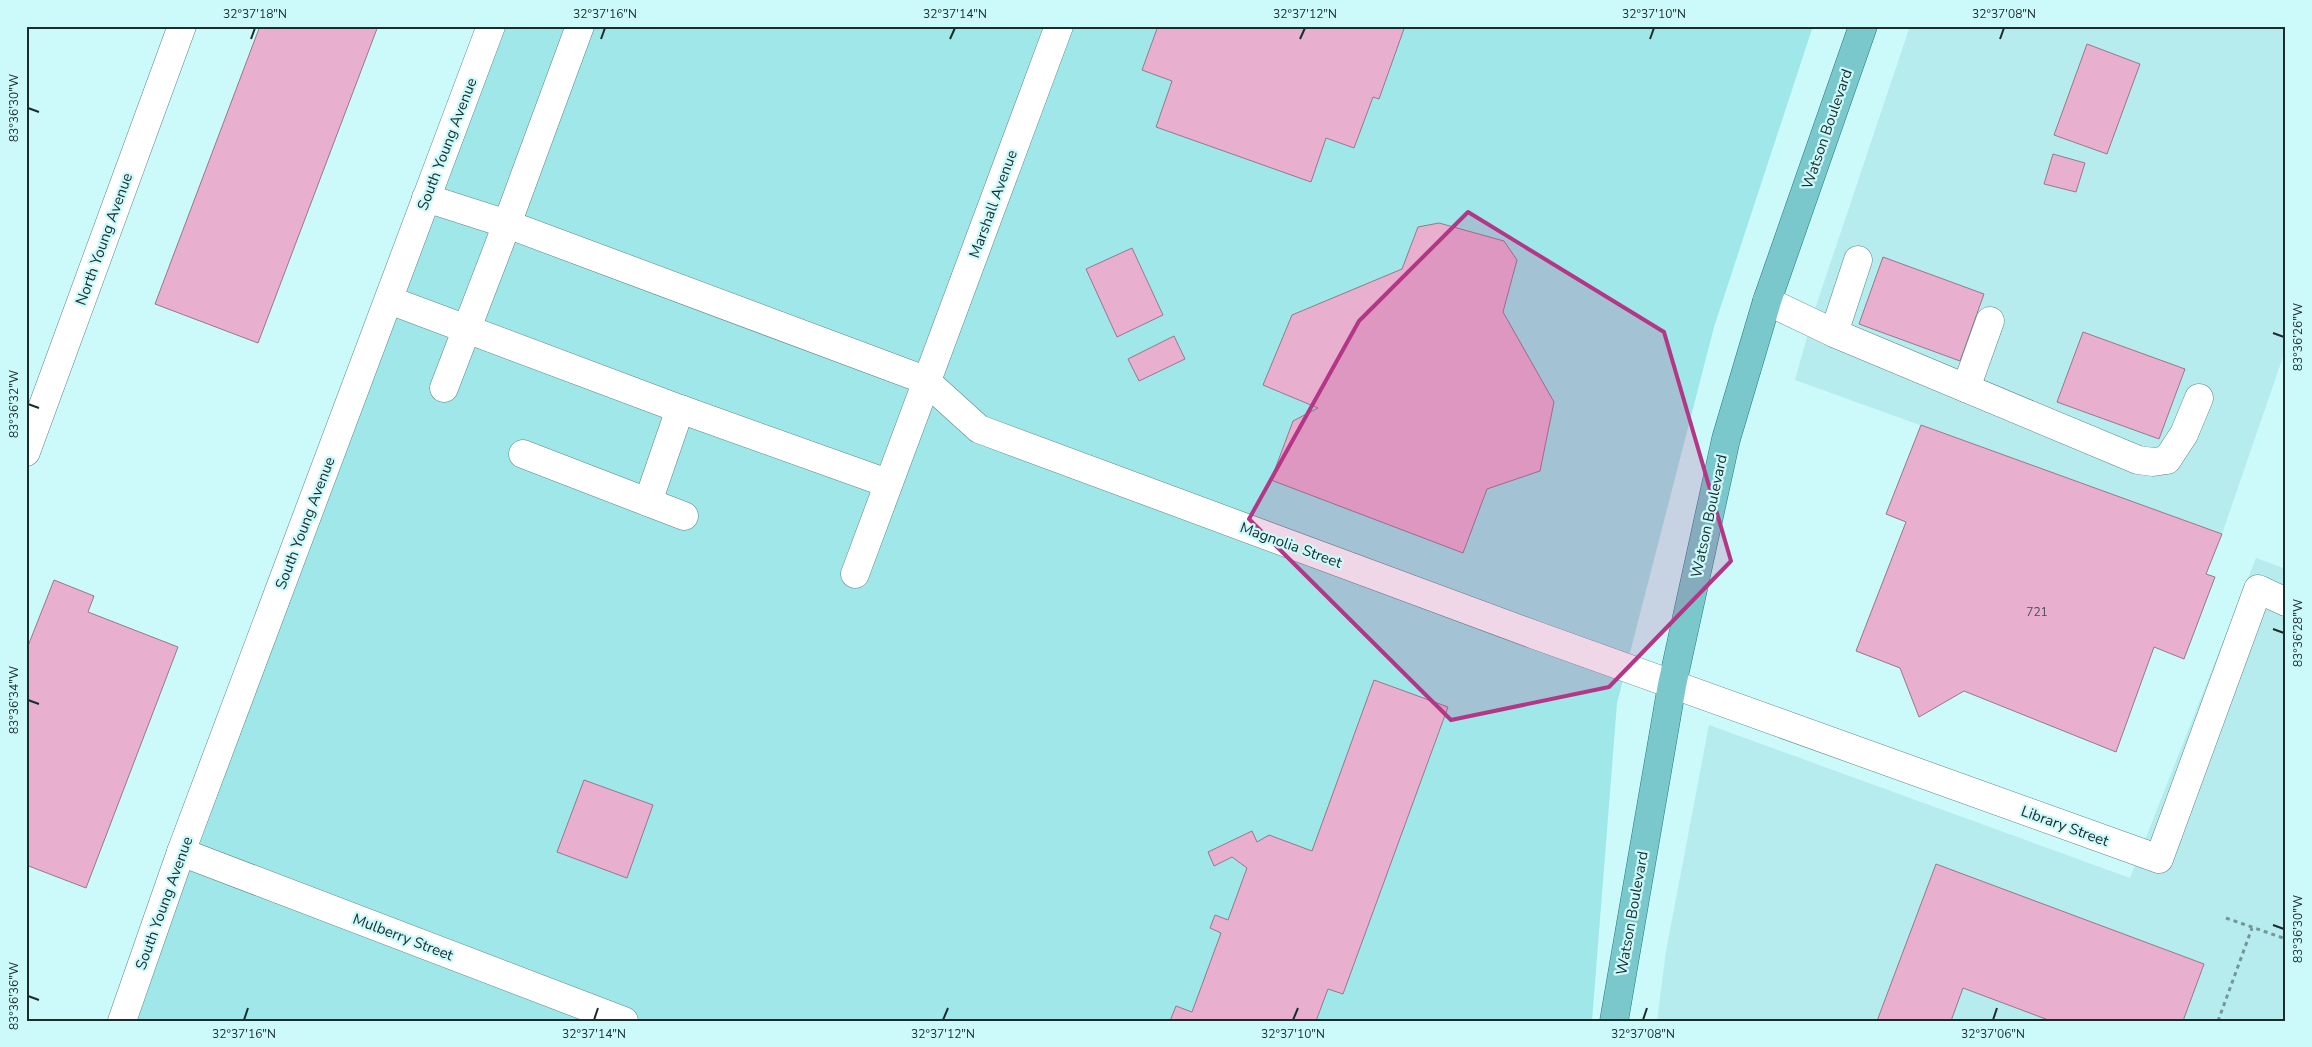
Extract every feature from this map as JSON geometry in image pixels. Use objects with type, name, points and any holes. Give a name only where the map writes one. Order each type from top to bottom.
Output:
[{"type":"main road","name":"Watson Boulevard","points":[[1614,1021],[1672,685],[1726,439],[1767,302],[1863,26]]},
{"type":"street","name":"North Young Avenue","points":[[26,452],[182,26]]},
{"type":"street","name":"South Young Avenue","points":[[122,1021],[181,852],[491,26]]},
{"type":"street","points":[[444,388],[580,26]]},
{"type":"street","name":"Marshall Avenue","points":[[854,574],[1059,26]]},
{"type":"street","points":[[426,198],[507,224],[926,380]]},
{"type":"street","points":[[1834,333],[1858,260]]},
{"type":"street","points":[[388,300],[680,409],[887,483]]},
{"type":"street","points":[[1767,302],[1834,333],[2138,460],[2152,462],[2167,460],[2175,451],[2199,398]]},
{"type":"street","points":[[1966,388],[1990,321]]},
{"type":"street","name":"Magnolia Street","points":[[926,380],[979,429],[1672,685]]},
{"type":"street","points":[[648,502],[680,409]]},
{"type":"street","points":[[523,454],[684,516]]},
{"type":"street","name":"Library Street","points":[[1672,685],[2159,859],[2258,589],[2286,602]]},
{"type":"street","name":"Mulberry Street","points":[[181,852],[624,1021]]},
{"type":"path","points":[[2226,918],[2286,939]]},
{"type":"path","points":[[2218,1021],[2252,928]]},
{"type":"highlighted area","points":[[1468,212],[1664,332],[1731,561],[1609,687],[1451,720],[1249,519],[1359,321]]},
{"type":"shaded area","points":[[495,26],[1813,26],[1714,327],[1617,703],[1592,1021],[130,1021]]},
{"type":"shaded area","points":[[1910,26],[2286,26],[2286,348],[2222,534],[1795,380],[1814,312]]},
{"type":"shaded area","points":[[2256,558],[2286,569],[2286,1021],[1657,1021],[1666,951],[1709,725],[2130,878]]},
{"type":"building","points":[[260,26],[378,26],[258,343],[155,304]]},
{"type":"building","points":[[1158,26],[1405,26],[1379,99],[1373,97],[1354,148],[1326,138],[1311,182],[1156,127],[1172,81],[1142,70]]},
{"type":"building","points":[[2087,44],[2140,64],[2107,154],[2054,135]]},
{"type":"building","points":[[2053,154],[2085,163],[2076,192],[2044,184]]},
{"type":"building","points":[[1439,223],[1504,241],[1517,260],[1503,312],[1554,402],[1540,471],[1487,489],[1463,553],[1271,480],[1293,421],[1318,408],[1263,385],[1292,315],[1402,269],[1418,227]]},
{"type":"building","points":[[1132,248],[1163,315],[1117,337],[1086,269]]},
{"type":"building","points":[[1883,257],[1984,294],[1960,361],[1859,324]]},
{"type":"building","points":[[2083,332],[2185,369],[2159,439],[2057,402]]},
{"type":"building","points":[[1174,336],[1185,359],[1139,381],[1128,359]]},
{"type":"building","points":[[1921,425],[2222,534],[2206,574],[2215,577],[2184,659],[2154,647],[2116,752],[1964,691],[1919,717],[1900,668],[1856,651],[1906,522],[1886,514]]},
{"type":"building","points":[[54,580],[94,596],[88,612],[178,647],[86,888],[26,865],[26,651]]},
{"type":"building","points":[[1374,680],[1448,707],[1343,994],[1328,989],[1316,1021],[1170,1021],[1176,1006],[1192,1012],[1221,933],[1210,928],[1215,915],[1228,920],[1247,868],[1232,857],[1214,866],[1208,852],[1252,831],[1257,842],[1269,835],[1312,851]]},
{"type":"building","points":[[584,780],[653,805],[627,878],[557,852]]},
{"type":"building","points":[[1936,864],[2204,964],[2183,1021],[2051,1021],[1963,988],[1951,1021],[1877,1021]]}]
